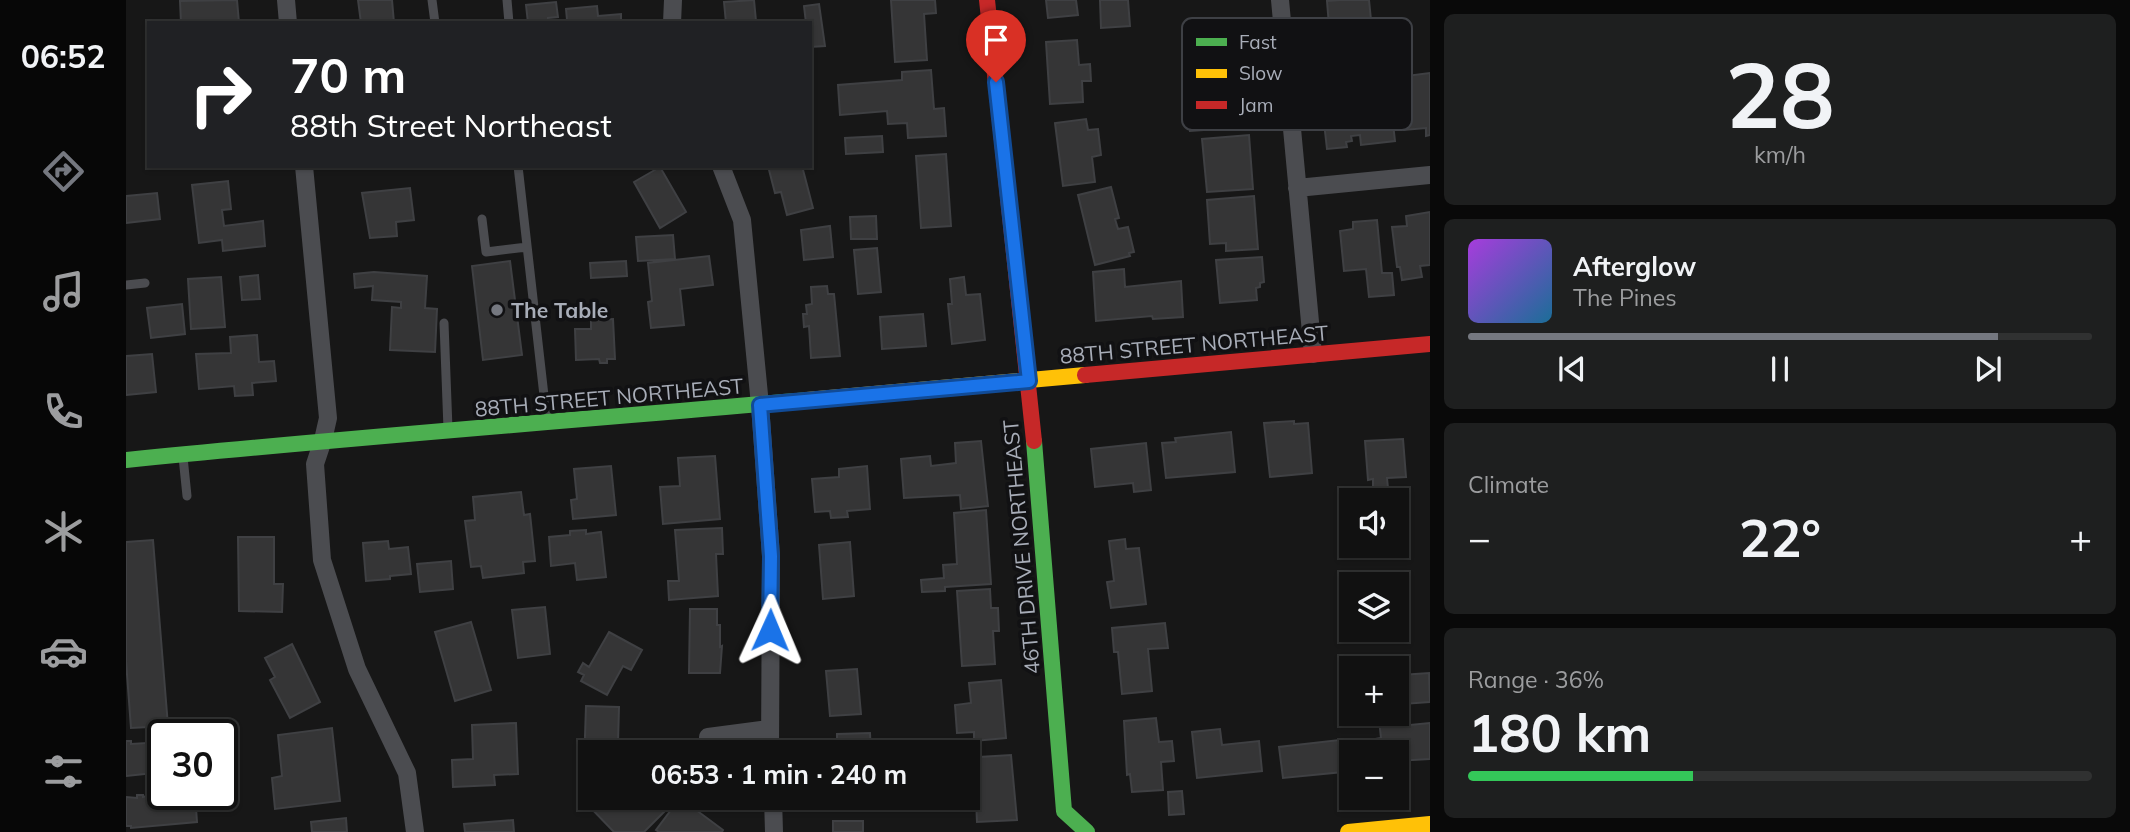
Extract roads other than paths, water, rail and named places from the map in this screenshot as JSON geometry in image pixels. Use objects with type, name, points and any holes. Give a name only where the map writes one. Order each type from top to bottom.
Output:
[{"type":"main road","name":"46TH DRIVE NORTHEAST","points":[[987,0],[1029,381],[1064,811],[1086,832]]},
{"type":"main road","name":"88TH STREET NORTHEAST","points":[[126,460],[323,440],[547,424],[1430,344]]},
{"type":"main road","points":[[1348,832],[1430,824]]},
{"type":"street","points":[[286,0],[288,21]]},
{"type":"street","points":[[672,21],[673,0]]},
{"type":"street","points":[[1280,0],[1282,18]]},
{"type":"street","points":[[1292,130],[1313,354]]},
{"type":"street","points":[[304,168],[328,418],[315,464],[322,560],[357,669],[407,773],[415,832]]},
{"type":"street","points":[[722,168],[742,220],[760,405],[771,556],[769,740]]},
{"type":"street","points":[[1297,188],[1430,175]]},
{"type":"street","points":[[708,737],[769,729]]},
{"type":"street","points":[[773,810],[774,832]]},
{"type":"lane","points":[[432,0],[435,21]]},
{"type":"lane","points":[[507,0],[509,21]]},
{"type":"lane","points":[[518,168],[547,424]]},
{"type":"lane","points":[[482,219],[486,252],[527,247]]},
{"type":"lane","points":[[126,285],[145,283]]},
{"type":"lane","points":[[444,323],[448,431]]},
{"type":"lane","points":[[183,455],[187,496]]},
{"type":"place","name":"The Table","points":[[497,310]]}]
